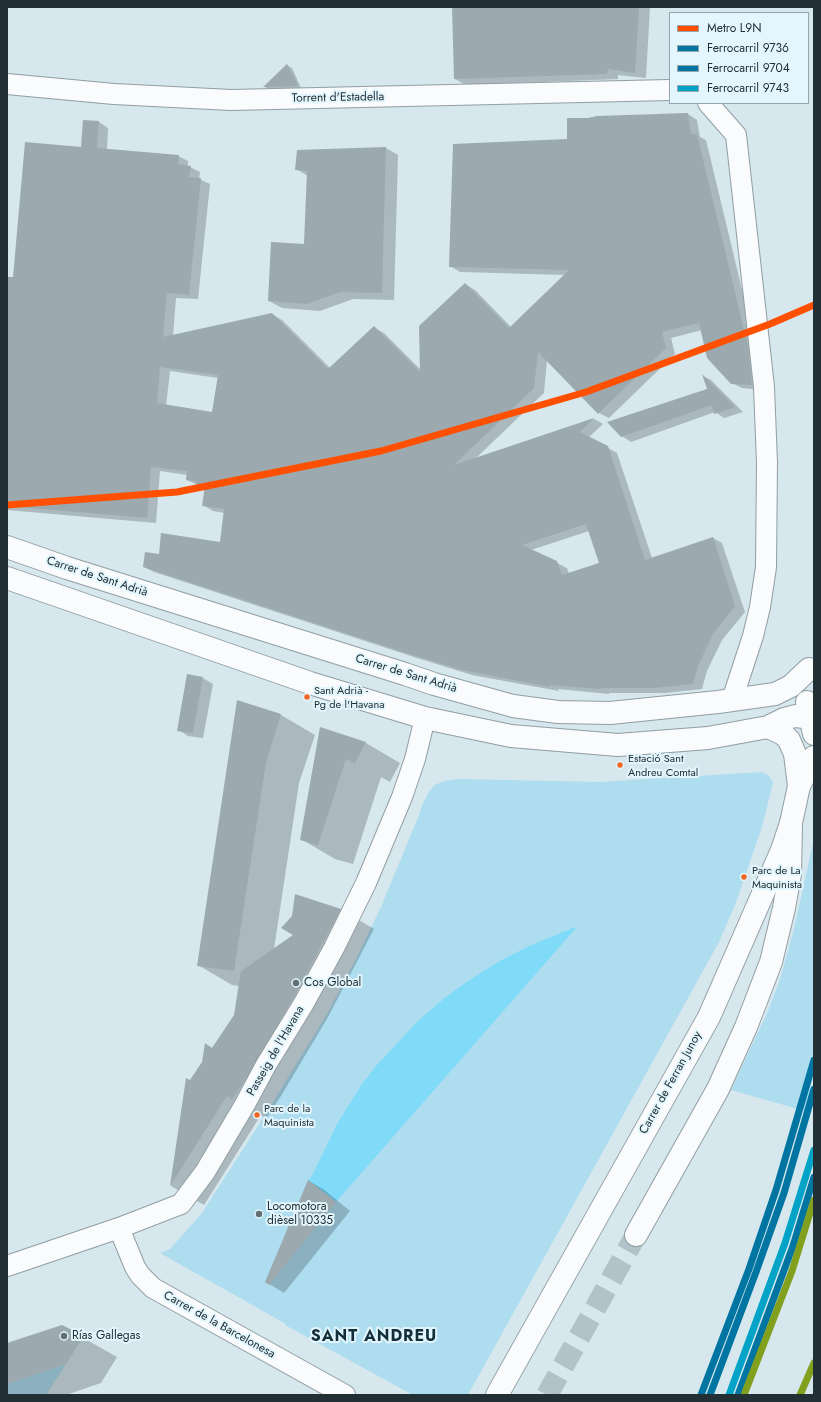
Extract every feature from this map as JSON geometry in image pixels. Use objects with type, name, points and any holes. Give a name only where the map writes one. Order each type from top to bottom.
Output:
[{"type":"main road","name":"Carrer de Sant Adrià","points":[[7,547],[67,568],[434,684],[513,706],[558,712],[610,712],[696,705],[776,694],[791,686],[812,666]]},
{"type":"main road","points":[[7,578],[310,683],[425,718],[511,736],[618,745],[708,738],[768,727],[784,719],[795,716],[812,717],[804,687],[812,666]]},
{"type":"main road","points":[[425,718],[434,684]]},
{"type":"main road","points":[[768,727],[783,734],[789,740],[795,754],[799,786]]},
{"type":"main road","name":"Carrer de Ferran Junoy","points":[[497,1395],[709,1016],[782,850],[791,823],[799,786],[814,757]]},
{"type":"main road","points":[[636,1235],[718,1089],[746,1027],[771,962],[784,908],[790,874],[791,823]]},
{"type":"street","name":"Torrent d'Estadella","points":[[7,84],[114,94],[231,100],[669,90]]},
{"type":"street","points":[[709,104],[736,134],[764,388],[767,463],[766,567],[760,607],[753,636],[732,700]]},
{"type":"street","name":"Passeig de l'Havana","points":[[7,1266],[120,1228],[181,1204],[205,1172],[266,1065],[304,1003],[334,948],[366,882],[402,797],[415,759],[425,718]]},
{"type":"street","name":"Carrer de la Barcelonesa","points":[[120,1228],[135,1267],[140,1275],[153,1288],[345,1395]]},
{"type":"shaded area","points":[[762,772],[769,776],[773,783],[762,827],[735,905],[719,942],[468,1395],[413,1395],[285,1325],[286,1324],[160,1253],[170,1249],[202,1213],[327,1014],[381,907],[423,803],[435,785],[444,781],[458,779],[600,782]]},
{"type":"shaded area","points":[[814,838],[814,1073],[805,1111],[731,1090],[769,1009],[781,976],[795,925]]},
{"type":"shaded area","points":[[66,1364],[46,1395],[7,1395],[7,1384]]},
{"type":"water","points":[[575,927],[576,928],[336,1202],[308,1180],[312,1176],[337,1124],[362,1084],[376,1066],[418,1021],[447,996],[498,962],[529,946]]},
{"type":"building","points":[[452,7],[639,7],[635,73],[608,69],[607,74],[454,79]]},
{"type":"building","points":[[287,64],[298,86],[263,87]]},
{"type":"building","points":[[688,113],[691,134],[697,134],[748,346],[752,385],[731,384],[707,358],[699,323],[662,332],[666,348],[598,414],[538,352],[534,388],[454,465],[594,418],[580,432],[608,446],[645,560],[713,537],[735,606],[713,634],[698,666],[693,684],[655,688],[600,689],[549,685],[550,687],[462,670],[143,567],[145,552],[159,554],[161,533],[220,542],[224,509],[202,506],[205,486],[196,484],[196,481],[186,480],[187,471],[151,467],[147,518],[7,506],[7,277],[13,277],[25,142],[81,147],[83,120],[99,121],[97,148],[179,155],[178,164],[191,166],[189,177],[201,178],[189,295],[167,293],[163,337],[272,313],[328,369],[374,326],[420,372],[419,326],[465,283],[509,328],[569,270],[449,267],[453,144],[567,139],[567,118],[588,118],[597,116]],"holes":[[[160,367],[218,375],[212,412],[157,403]],[[586,524],[599,563],[562,575],[557,561],[522,545]]]},
{"type":"building","points":[[386,147],[382,293],[340,292],[307,304],[268,301],[271,242],[304,244],[307,171],[295,170],[297,150]]},
{"type":"building","points":[[702,374],[735,407],[714,414],[712,405],[621,437],[607,422],[707,389]]},
{"type":"building","points":[[187,674],[203,677],[193,733],[177,731]]},
{"type":"building","points":[[237,700],[281,714],[266,763],[234,971],[197,966]]},
{"type":"building","points":[[320,727],[366,742],[355,763],[346,759],[318,845],[300,840]]},
{"type":"building","points":[[295,894],[341,909],[294,997],[247,1077],[232,1100],[227,1096],[170,1186],[186,1078],[190,1080],[202,1062],[205,1043],[212,1048],[234,1015],[241,971],[293,935],[281,928],[292,916]]},
{"type":"building","points":[[308,1180],[336,1202],[269,1285],[265,1282]]},
{"type":"building","points":[[62,1325],[84,1336],[66,1364],[7,1384],[7,1343]]},
{"type":"tunnel","points":[[547,1395],[636,1235]]},
{"type":"metro line","name":"L9N","points":[[7,505],[177,492],[381,451],[586,392],[770,324],[814,305]]},
{"type":"rail line","name":"9736","points":[[701,1395],[749,1269],[776,1190],[814,1060]]},
{"type":"rail line","name":"9704","points":[[710,1395],[784,1193],[814,1089]]},
{"type":"rail line","name":"9743","points":[[729,1395],[785,1243],[814,1150]]},
{"type":"transit line","points":[[738,1395],[793,1246],[814,1177]]},
{"type":"transit line","points":[[744,1395],[792,1271],[814,1200]]},
{"type":"transit line","points":[[800,1395],[814,1363]]},
{"type":"place","name":"Sant Adrià - Pg de l'Havana","points":[[307,697]]},
{"type":"place","name":"Estació Sant Andreu Comtal","points":[[620,765]]},
{"type":"place","name":"Parc de La Maquinista","points":[[744,877]]},
{"type":"place","name":"Cos Global","points":[[296,983]]},
{"type":"place","name":"Parc de la Maquinista","points":[[257,1115]]},
{"type":"place","name":"Locomotora dièsel 10335","points":[[259,1214]]},
{"type":"place","name":"Rías Gallegas","points":[[64,1336]]},
{"type":"district","name":"SANT ANDREU","points":[[374,1337]]}]
